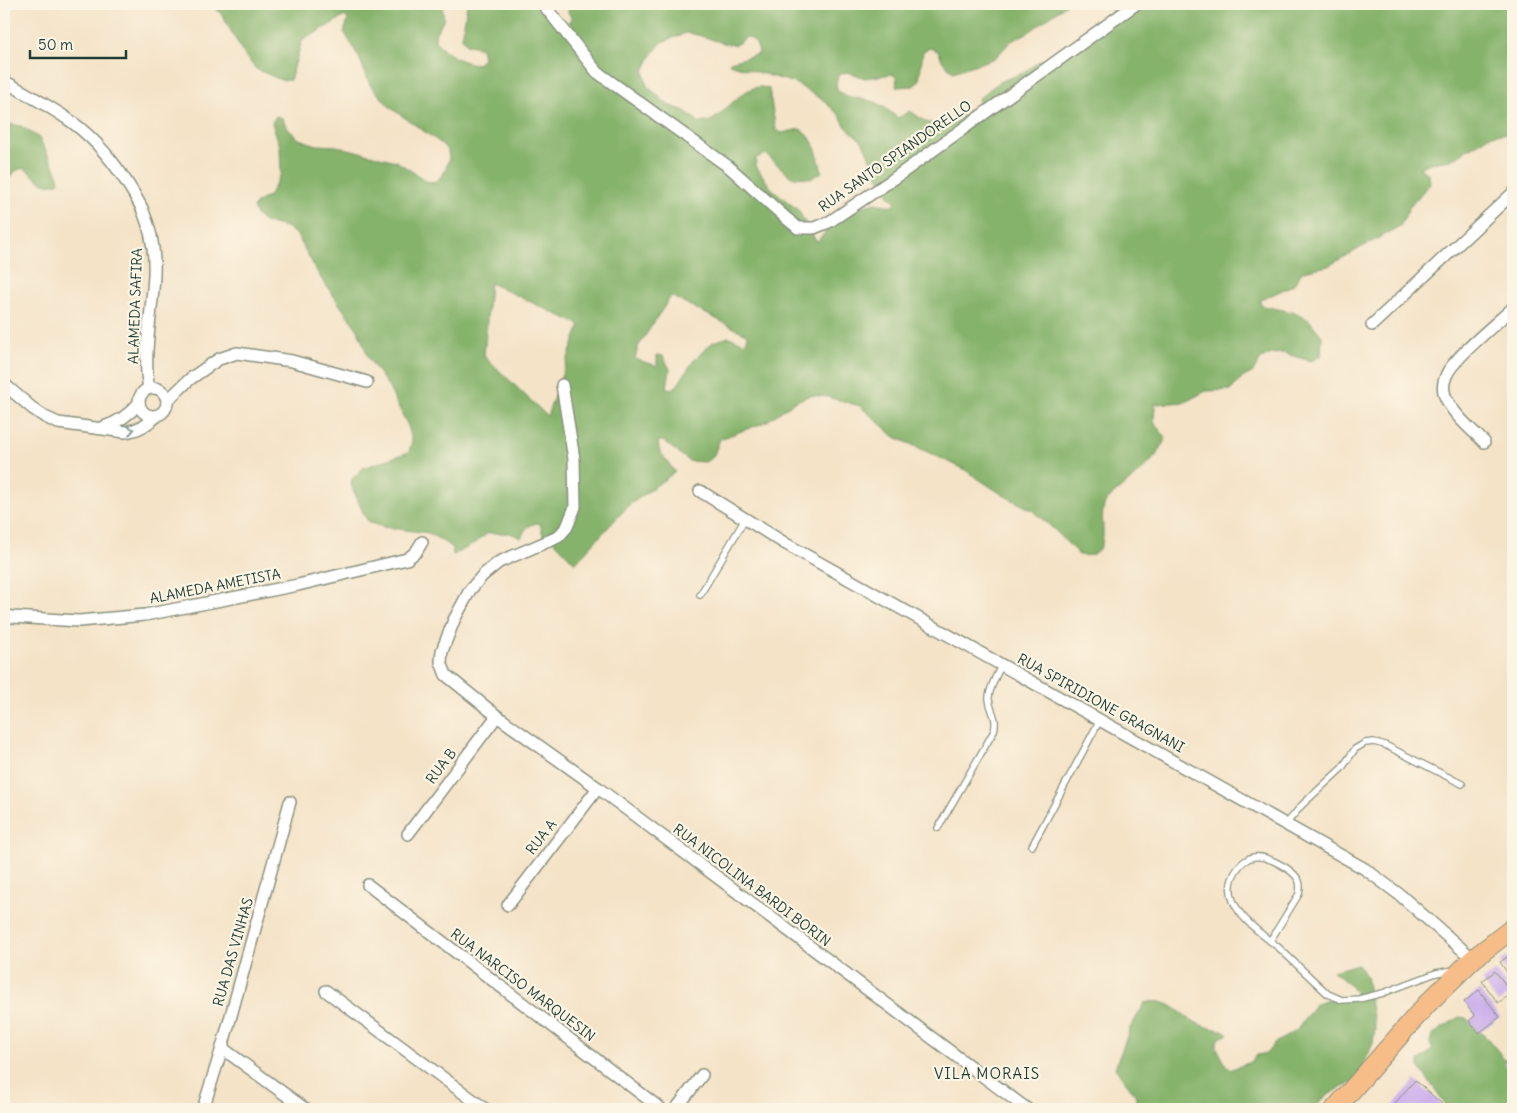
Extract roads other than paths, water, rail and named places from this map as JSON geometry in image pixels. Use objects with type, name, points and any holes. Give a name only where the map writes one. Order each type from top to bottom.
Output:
[{"type":"main road","points":[[1335,1109],[1428,1004],[1469,963],[1513,928]]},
{"type":"street","name":"RUA SANTO SPIANDORELLO","points":[[543,4],[597,72],[729,166],[798,228],[814,228],[829,222],[892,180],[1136,4]]},
{"type":"street","name":"ALAMEDA SAFIRA","points":[[4,81],[41,101],[74,123],[101,148],[124,178],[143,211],[152,241],[154,272],[148,351],[149,388]]},
{"type":"street","points":[[1372,325],[1513,193]]},
{"type":"street","points":[[1484,442],[1448,402],[1443,388],[1444,381],[1455,362],[1513,308]]},
{"type":"street","points":[[4,384],[32,408],[58,423],[125,432],[136,430],[146,425],[165,410],[167,401],[190,379],[219,359],[237,353],[292,360],[368,382]]},
{"type":"street","name":"RUA NICOLINA BARDI BORIN","points":[[562,385],[574,459],[575,507],[567,527],[558,537],[499,562],[482,574],[470,590],[454,620],[442,651],[441,662],[446,675],[497,716],[598,788],[1027,1109]]},
{"type":"street","points":[[102,428],[125,417],[139,403],[141,393],[149,388],[159,389],[163,392],[167,401]]},
{"type":"street","points":[[139,403],[143,412],[156,416]]},
{"type":"street","name":"RUA SPIRIDIONE GRAGNANI","points":[[700,491],[786,544],[1366,869],[1400,895],[1469,963]]},
{"type":"street","name":"ALAMEDA AMETISTA","points":[[4,615],[79,621],[145,615],[298,585],[407,558],[416,552],[422,542]]},
{"type":"street","name":"RUA B","points":[[408,834],[497,716]]},
{"type":"street","name":"RUA A","points":[[508,905],[598,788]]},
{"type":"street","name":"RUA DAS VINHAS","points":[[203,1109],[222,1048],[290,802]]},
{"type":"street","name":"RUA NARCISO MARQUESIN","points":[[368,885],[660,1109]]},
{"type":"street","points":[[326,991],[485,1109]]},
{"type":"street","points":[[222,1048],[305,1109]]},
{"type":"street","points":[[676,1109],[702,1075]]},
{"type":"lane","points":[[700,595],[745,519]]},
{"type":"lane","points":[[938,828],[994,731],[996,719],[988,696],[1002,665]]},
{"type":"lane","points":[[1032,846],[1100,720]]},
{"type":"lane","points":[[1286,824],[1302,805],[1342,768],[1355,749],[1365,743],[1374,742],[1385,745],[1462,784]]},
{"type":"lane","points":[[1270,941],[1298,894],[1300,886],[1297,878],[1289,870],[1270,859],[1257,856],[1248,858],[1239,867],[1231,883],[1232,894],[1239,911],[1247,922],[1328,994],[1342,1000],[1359,999],[1383,993],[1469,963]]},
{"type":"district","name":"VILA MORAIS","points":[[987,1073]]}]
